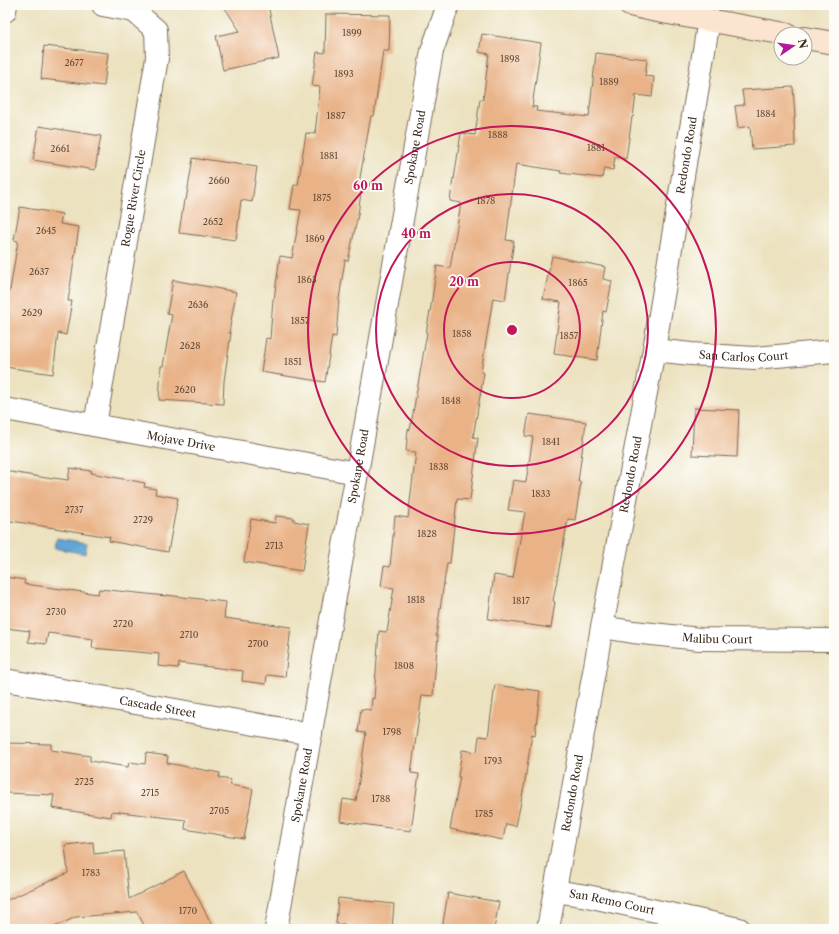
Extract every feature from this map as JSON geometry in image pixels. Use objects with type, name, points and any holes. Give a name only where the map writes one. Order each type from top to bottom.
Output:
[{"type":"street","points":[[5,11],[6,5]]},
{"type":"street","name":"Rogue River Circle","points":[[95,425],[157,58],[156,30],[134,11],[103,5]]},
{"type":"street","name":"Spokane Road","points":[[276,929],[432,51],[448,5]]},
{"type":"street","points":[[630,5],[773,32]]},
{"type":"street","name":"Redondo Road","points":[[548,929],[602,627],[654,350],[709,20]]},
{"type":"street","points":[[813,39],[834,43]]},
{"type":"street","name":"San Carlos Court","points":[[654,350],[754,358],[834,351]]},
{"type":"street","name":"Mojave Drive","points":[[5,410],[357,473]]},
{"type":"street","name":"Malibu Court","points":[[602,627],[700,639],[834,640]]},
{"type":"street","name":"Cascade Street","points":[[5,680],[311,734]]},
{"type":"street","name":"San Remo Court","points":[[555,891],[587,896],[739,929]]},
{"type":"water","points":[[57,538],[87,543],[85,554],[55,548]]},
{"type":"building","points":[[223,5],[268,5],[279,58],[223,70],[216,36],[240,31]]},
{"type":"building","points":[[326,14],[390,15],[389,51],[383,51],[374,116],[371,116],[359,183],[362,184],[358,215],[348,261],[345,260],[339,299],[336,337],[332,336],[325,382],[261,372],[266,338],[270,339],[273,299],[280,256],[292,258],[301,210],[290,209],[294,185],[298,185],[306,133],[315,134],[320,87],[312,86],[317,52],[325,53]]},
{"type":"building","points":[[482,34],[541,43],[532,107],[537,107],[536,111],[589,117],[596,53],[647,59],[645,76],[654,77],[652,97],[636,95],[626,159],[615,157],[613,170],[604,168],[602,178],[560,173],[561,171],[516,164],[506,240],[514,241],[505,300],[493,298],[481,372],[484,373],[473,437],[478,438],[470,500],[457,499],[450,563],[447,563],[436,636],[438,636],[433,696],[422,695],[411,773],[419,774],[411,831],[340,821],[343,799],[356,801],[366,733],[358,732],[361,709],[371,710],[372,698],[374,699],[379,631],[387,632],[394,588],[381,586],[384,566],[390,567],[395,516],[408,518],[416,452],[406,451],[408,429],[410,430],[437,266],[450,268],[461,203],[450,201],[461,133],[475,135],[480,99],[483,100],[489,54],[479,52]]},
{"type":"building","points":[[44,46],[108,53],[104,86],[41,79]]},
{"type":"building","points":[[793,87],[795,146],[752,149],[750,126],[738,128],[735,106],[744,105],[742,90]]},
{"type":"building","points":[[39,126],[101,136],[95,170],[33,160]]},
{"type":"building","points":[[193,158],[257,167],[252,202],[241,200],[236,240],[179,233]]},
{"type":"building","points":[[20,207],[62,214],[60,224],[79,227],[68,301],[72,301],[66,335],[58,333],[53,374],[5,367],[5,310],[10,290],[18,241],[14,240]]},
{"type":"building","points":[[552,256],[605,267],[603,279],[612,281],[606,312],[603,311],[597,360],[554,354],[561,302],[543,299]]},
{"type":"building","points":[[173,280],[236,292],[229,333],[231,333],[224,381],[223,404],[159,400],[161,366],[163,366],[172,314],[167,313]]},
{"type":"building","points":[[694,408],[739,410],[737,457],[692,455]]},
{"type":"building","points":[[529,414],[586,422],[578,482],[581,482],[575,520],[568,519],[553,601],[555,602],[551,628],[488,619],[494,575],[513,578],[525,512],[508,510],[513,480],[526,482],[533,437],[525,436]]},
{"type":"building","points":[[70,468],[92,471],[91,473],[145,483],[144,487],[156,489],[155,494],[178,498],[168,552],[109,541],[110,537],[5,520],[5,471],[52,479],[68,480]]},
{"type":"building","points":[[276,516],[294,518],[294,521],[309,524],[302,571],[244,562],[251,519],[275,523]]},
{"type":"building","points":[[5,577],[25,580],[24,584],[98,594],[99,589],[226,602],[224,618],[291,627],[285,677],[267,675],[266,684],[242,681],[243,671],[179,663],[178,668],[158,666],[159,654],[92,648],[93,639],[48,633],[46,644],[28,642],[30,631],[5,628]]},
{"type":"building","points":[[495,685],[540,691],[535,735],[532,734],[516,826],[506,824],[503,840],[450,829],[460,777],[458,777],[462,750],[477,752],[479,736],[488,737]]},
{"type":"building","points":[[5,743],[51,744],[51,750],[90,756],[90,761],[128,767],[129,762],[145,764],[146,753],[168,756],[167,763],[220,773],[219,778],[231,780],[230,785],[253,789],[244,839],[185,829],[186,820],[112,811],[111,817],[52,808],[54,795],[5,793]]},
{"type":"building","points":[[93,842],[94,854],[124,851],[129,899],[184,871],[214,929],[146,929],[137,912],[76,917],[50,929],[5,929],[5,901],[68,873],[65,845]]},
{"type":"building","points":[[448,893],[499,902],[494,929],[442,929]]},
{"type":"building","points":[[338,898],[394,904],[392,929],[344,929],[344,924],[336,924]]}]
